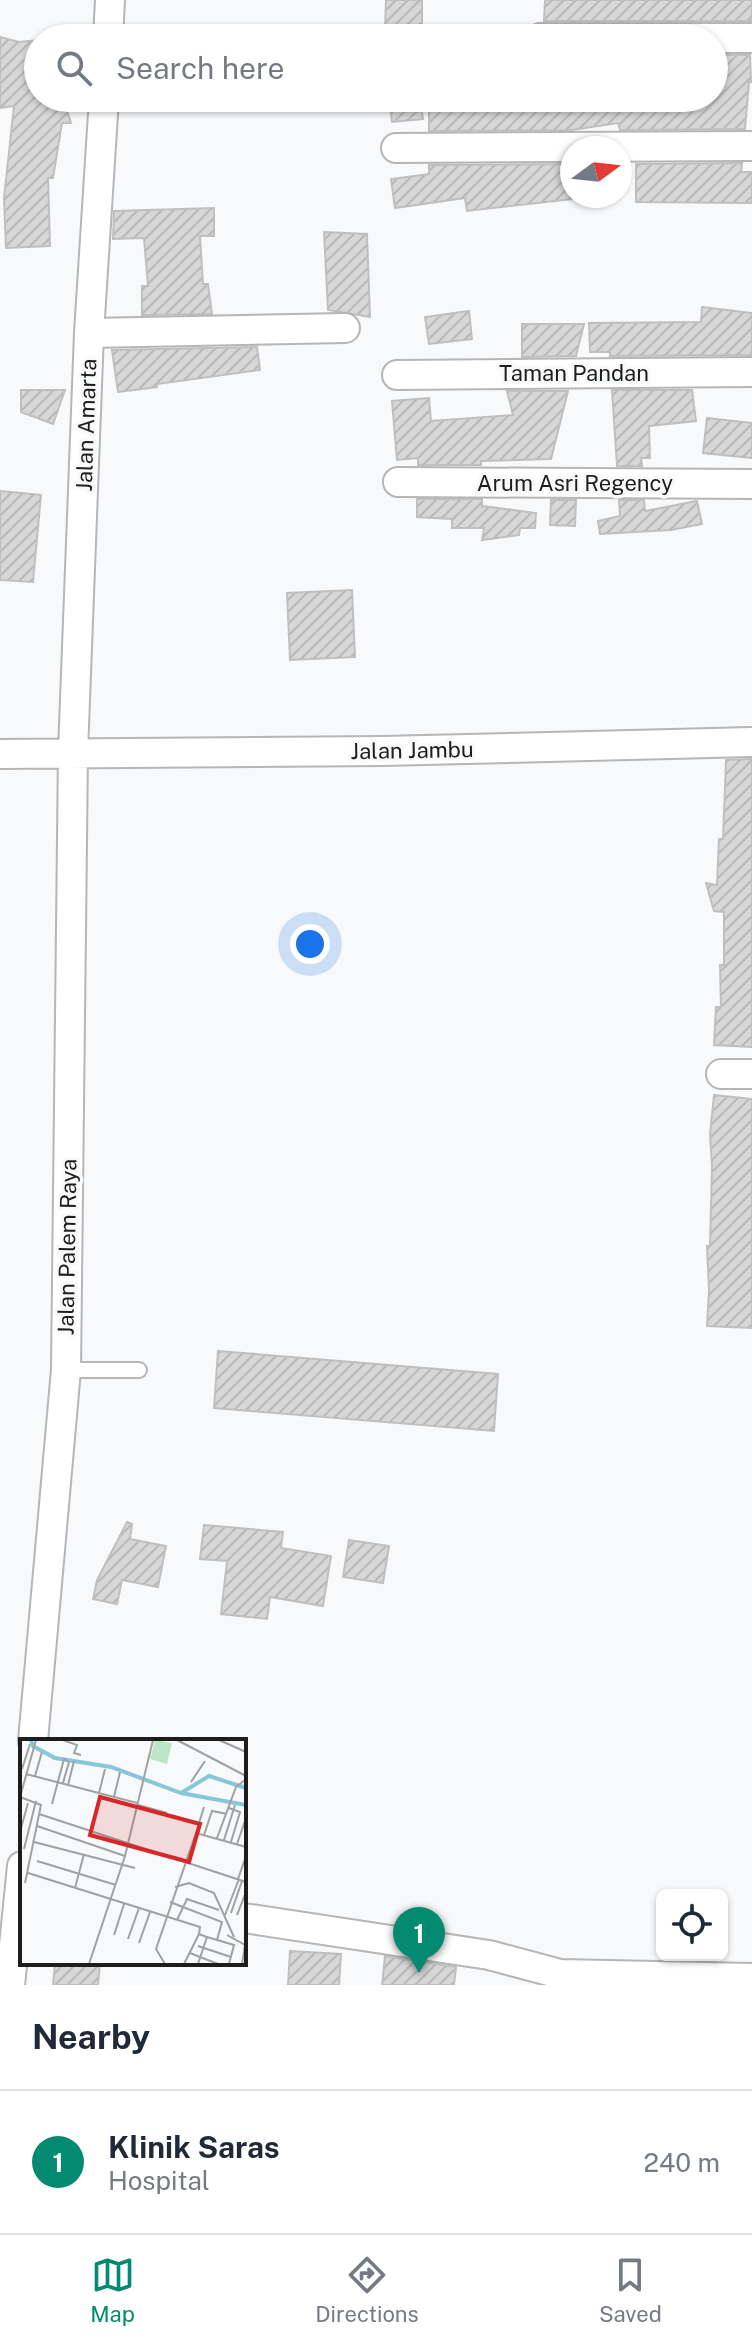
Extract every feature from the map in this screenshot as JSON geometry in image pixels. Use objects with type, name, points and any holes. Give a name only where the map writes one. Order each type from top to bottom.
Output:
[{"type":"street","points":[[109,24],[110,0]]},
{"type":"street","points":[[728,38],[752,38]]},
{"type":"street","name":"Jalan Amarta","points":[[73,752],[89,333],[103,112]]},
{"type":"street","points":[[396,148],[752,146]]},
{"type":"street","points":[[89,333],[345,328]]},
{"type":"street","name":"Taman Pandan","points":[[397,375],[752,372]]},
{"type":"street","name":"Arum Asri Regency","points":[[398,482],[752,484]]},
{"type":"street","name":"Jalan Jambu","points":[[0,754],[382,751],[752,742]]},
{"type":"street","name":"Jalan Palem Raya","points":[[33,1739],[66,1370],[73,752]]},
{"type":"street","points":[[721,1074],[752,1074]]},
{"type":"street","points":[[10,1985],[16,1880]]},
{"type":"street","points":[[246,1918],[489,1955],[560,1980],[752,1978]]},
{"type":"lane","points":[[66,1370],[139,1370]]},
{"type":"building","points":[[386,0],[422,0],[422,24],[385,24]]},
{"type":"building","points":[[545,0],[752,0],[752,21],[544,21]]},
{"type":"building","points":[[0,37],[24,41],[24,112],[67,112],[71,123],[62,123],[53,178],[48,178],[50,246],[6,248],[4,198],[14,106],[0,108]]},
{"type":"building","points":[[728,55],[750,55],[751,82],[745,129],[620,130],[618,123],[572,130],[429,131],[429,112],[728,112]]},
{"type":"building","points":[[391,112],[422,112],[423,119],[392,122]]},
{"type":"building","points":[[742,163],[741,172],[752,172],[752,203],[636,202],[636,164]]},
{"type":"building","points":[[560,164],[560,200],[467,211],[465,198],[395,208],[391,179],[429,174],[429,165]]},
{"type":"building","points":[[214,208],[214,236],[200,236],[203,284],[208,284],[212,314],[142,315],[142,286],[148,286],[144,238],[113,239],[114,211]]},
{"type":"building","points":[[324,232],[367,234],[370,317],[328,310]]},
{"type":"building","points":[[702,307],[752,313],[752,355],[610,356],[610,352],[590,352],[589,323],[701,322]]},
{"type":"building","points":[[469,311],[472,339],[429,344],[425,317]]},
{"type":"building","points":[[522,324],[584,324],[576,356],[522,357]]},
{"type":"building","points":[[257,347],[260,370],[118,392],[112,350]]},
{"type":"building","points":[[21,390],[65,390],[53,424],[21,412]]},
{"type":"building","points":[[612,390],[692,390],[696,421],[649,426],[650,458],[641,458],[642,466],[617,466]]},
{"type":"building","points":[[507,391],[568,391],[551,459],[481,461],[481,465],[418,465],[418,458],[397,460],[392,401],[429,398],[431,421],[513,415]]},
{"type":"building","points":[[707,418],[752,423],[752,458],[703,453]]},
{"type":"building","points":[[0,491],[41,495],[33,582],[0,580]]},
{"type":"building","points":[[417,499],[482,499],[482,506],[536,513],[535,528],[520,528],[519,535],[482,540],[484,528],[452,528],[452,519],[417,517]]},
{"type":"building","points":[[551,500],[576,500],[575,526],[550,525]]},
{"type":"building","points":[[619,500],[644,500],[645,511],[697,501],[702,524],[671,530],[600,534],[598,521],[620,516]]},
{"type":"building","points":[[352,590],[355,657],[290,660],[287,593]]},
{"type":"building","points":[[752,759],[752,1047],[714,1045],[716,1007],[721,1007],[724,912],[714,911],[706,883],[717,885],[719,839],[723,839],[726,760]]},
{"type":"building","points":[[714,1095],[752,1099],[752,1328],[707,1326],[707,1246],[710,1246],[712,1166],[710,1134]]},
{"type":"building","points":[[218,1351],[498,1374],[494,1431],[214,1408]]},
{"type":"building","points":[[127,1522],[132,1524],[130,1539],[166,1546],[158,1587],[122,1580],[117,1604],[93,1599],[97,1580]]},
{"type":"building","points":[[204,1525],[283,1532],[281,1548],[331,1556],[323,1606],[270,1597],[267,1619],[221,1614],[227,1561],[200,1559]]},
{"type":"building","points":[[349,1540],[389,1546],[383,1583],[343,1577]]},
{"type":"building","points":[[290,1951],[341,1954],[339,1985],[288,1985]]},
{"type":"building","points":[[385,1956],[456,1967],[454,1985],[382,1985]]},
{"type":"building","points":[[55,1965],[100,1965],[98,1985],[53,1985]]},
{"type":"place","name":"Klinik Saras","points":[[419,1973]]}]
